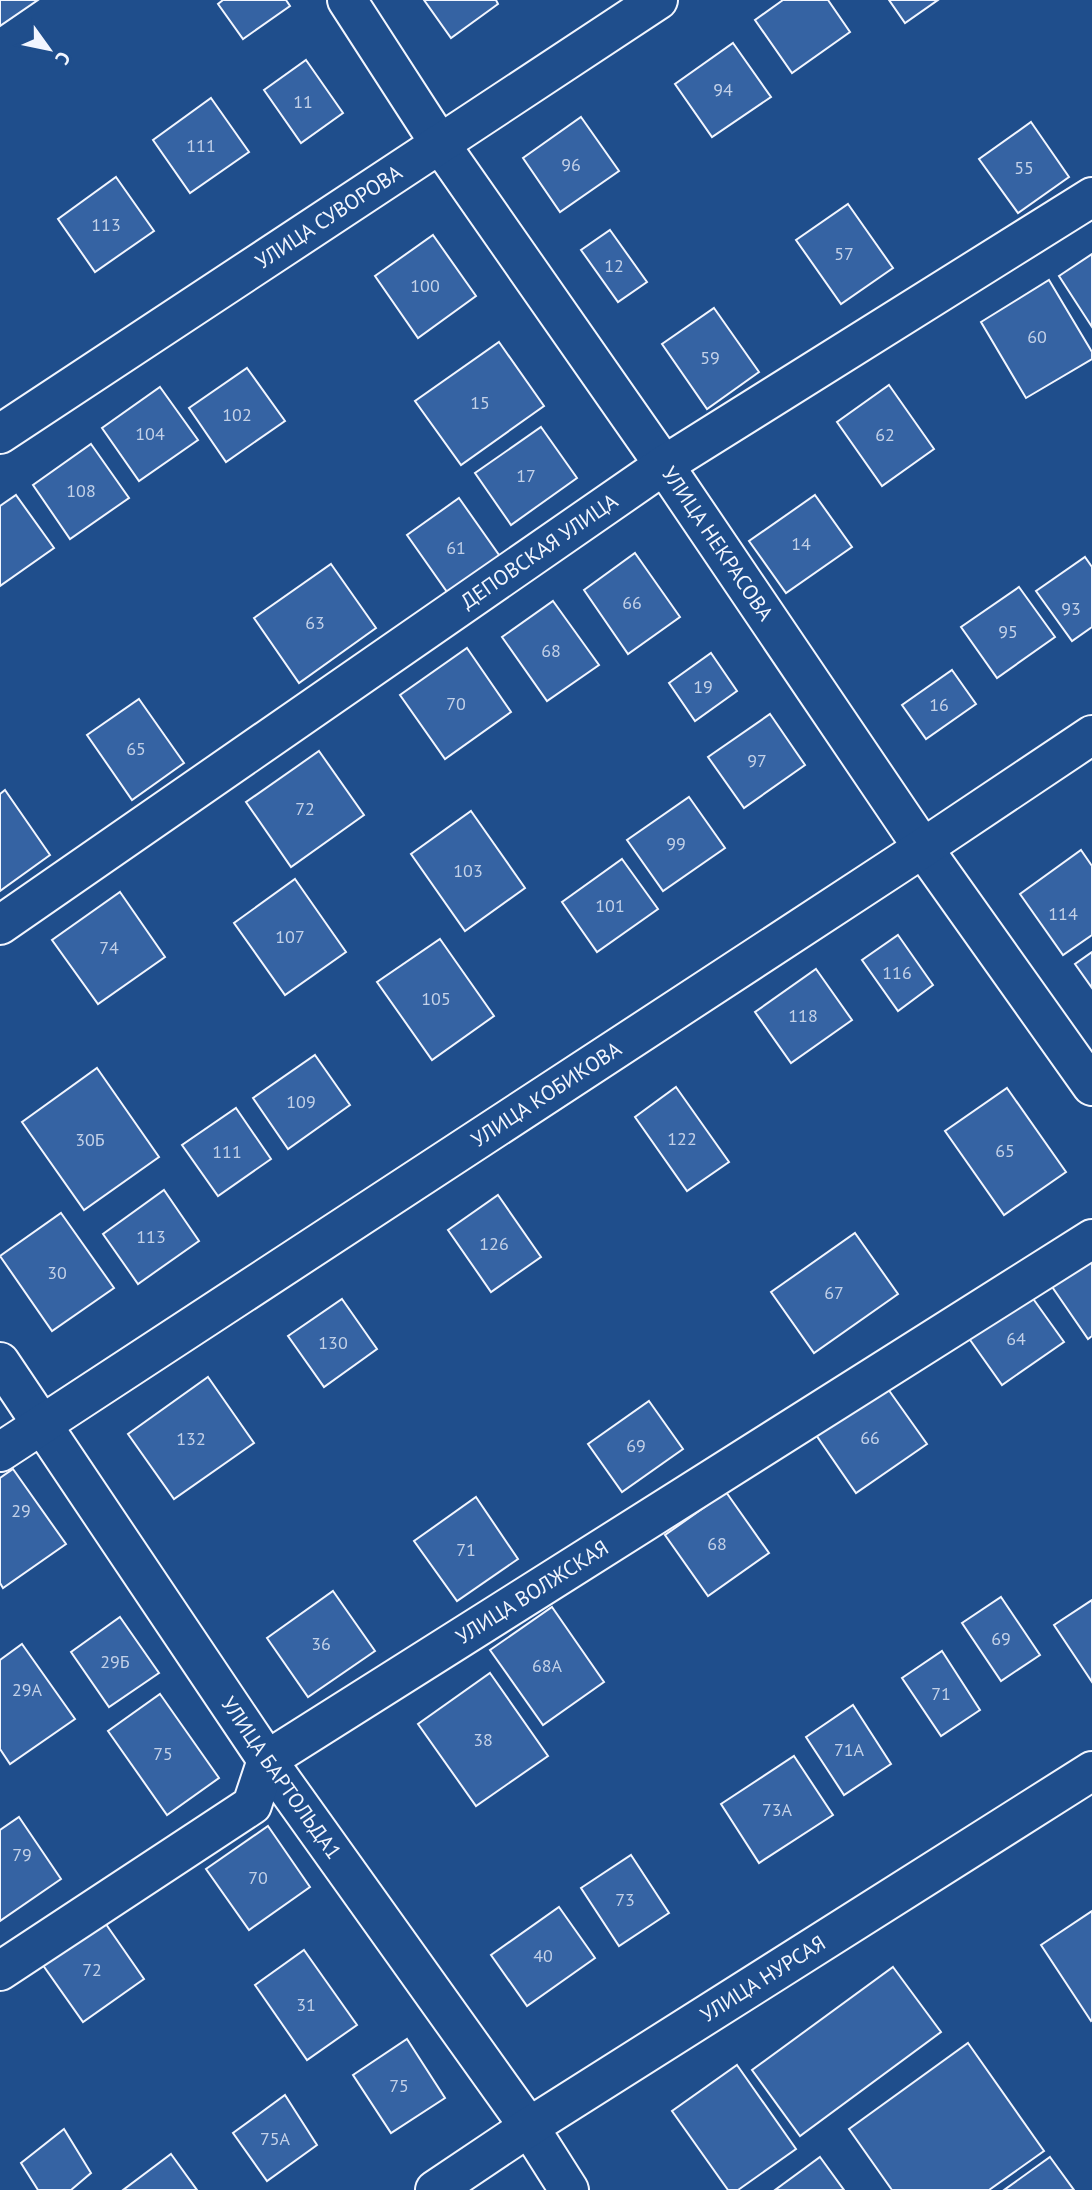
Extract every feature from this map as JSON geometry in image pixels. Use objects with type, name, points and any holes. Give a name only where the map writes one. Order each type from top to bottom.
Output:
[{"type":"street","name":"УЛИЦА НЕКРАСОВА","points":[[347,0],[440,144],[664,465],[923,848],[1092,1086]]},
{"type":"street","name":"УЛИЦА СУВОРОВА","points":[[0,434],[658,0]]},
{"type":"street","name":"ДЕПОВСКАЯ УЛИЦА","points":[[0,925],[664,465],[1092,197]]},
{"type":"street","name":"УЛИЦА КОБИКОВА","points":[[0,1452],[1092,735]]},
{"type":"street","name":"УЛИЦА ВОЛЖСКАЯ","points":[[267,1760],[1092,1239]]},
{"type":"street","name":"УЛИЦА БАРТОЛЬДА1","points":[[0,1362],[267,1760],[529,2127],[569,2190]]},
{"type":"street","points":[[0,1971],[252,1805],[267,1760]]},
{"type":"street","name":"УЛИЦА НУРСАЯ","points":[[435,2190],[529,2127],[1092,1771]]},
{"type":"building","points":[[0,0],[38,0],[0,26]]},
{"type":"building","points":[[223,0],[286,0],[290,6],[243,39],[218,4]]},
{"type":"building","points":[[424,0],[496,0],[498,4],[451,38]]},
{"type":"building","points":[[783,0],[828,0],[850,32],[792,73],[755,20]]},
{"type":"building","points":[[889,0],[938,0],[905,23]]},
{"type":"building","points":[[733,43],[771,97],[712,137],[675,84]]},
{"type":"building","points":[[306,60],[343,113],[301,143],[264,90]]},
{"type":"building","points":[[211,98],[249,152],[190,193],[153,140]]},
{"type":"building","points":[[581,117],[619,171],[560,212],[523,158]]},
{"type":"building","points":[[1031,122],[1069,177],[1018,213],[979,159]]},
{"type":"building","points":[[116,177],[154,231],[95,272],[58,219]]},
{"type":"building","points":[[848,204],[893,268],[841,304],[796,240]]},
{"type":"building","points":[[610,230],[647,282],[618,302],[581,250]]},
{"type":"building","points":[[433,235],[476,296],[418,338],[375,276]]},
{"type":"building","points":[[1092,254],[1092,327],[1059,276]]},
{"type":"building","points":[[1049,280],[1092,352],[1092,359],[1026,398],[981,322]]},
{"type":"building","points":[[714,308],[759,372],[707,409],[662,344]]},
{"type":"building","points":[[499,342],[544,406],[461,465],[415,401]]},
{"type":"building","points":[[247,368],[285,421],[226,462],[189,408]]},
{"type":"building","points":[[889,385],[934,449],[882,486],[837,422]]},
{"type":"building","points":[[160,387],[198,440],[139,481],[102,428]]},
{"type":"building","points":[[541,427],[577,478],[511,525],[475,473]]},
{"type":"building","points":[[91,444],[129,498],[70,539],[33,485]]},
{"type":"building","points":[[16,495],[54,548],[0,586],[0,506]]},
{"type":"building","points":[[815,495],[852,547],[786,593],[749,541]]},
{"type":"building","points":[[459,498],[504,562],[452,599],[407,535]]},
{"type":"building","points":[[635,553],[680,617],[628,654],[584,590]]},
{"type":"building","points":[[1085,557],[1092,567],[1092,627],[1072,641],[1036,591]]},
{"type":"building","points":[[331,564],[376,628],[299,683],[254,618]]},
{"type":"building","points":[[1019,587],[1055,637],[997,678],[961,627]]},
{"type":"building","points":[[553,601],[599,665],[547,701],[502,637]]},
{"type":"building","points":[[467,648],[511,712],[445,759],[400,695]]},
{"type":"building","points":[[711,653],[737,691],[695,721],[669,683]]},
{"type":"building","points":[[952,670],[976,704],[926,739],[902,705]]},
{"type":"building","points":[[139,699],[184,763],[132,800],[87,735]]},
{"type":"building","points":[[770,714],[805,765],[744,808],[708,757]]},
{"type":"building","points":[[319,751],[364,815],[291,867],[246,802]]},
{"type":"building","points":[[5,790],[50,855],[0,891],[0,794]]},
{"type":"building","points":[[689,797],[725,848],[663,891],[627,840]]},
{"type":"building","points":[[471,811],[525,888],[465,931],[411,854]]},
{"type":"building","points":[[1081,850],[1092,866],[1092,935],[1063,955],[1020,894]]},
{"type":"building","points":[[622,859],[658,909],[597,952],[562,902]]},
{"type":"building","points":[[295,879],[346,952],[285,995],[234,923]]},
{"type":"building","points":[[120,892],[165,957],[98,1004],[52,940]]},
{"type":"building","points":[[898,935],[933,985],[898,1011],[862,960]]},
{"type":"building","points":[[440,939],[494,1016],[432,1060],[377,982]]},
{"type":"building","points":[[1092,952],[1092,988],[1075,964]]},
{"type":"building","points":[[816,969],[852,1020],[791,1063],[755,1012]]},
{"type":"building","points":[[315,1055],[350,1105],[288,1149],[253,1098]]},
{"type":"building","points":[[97,1068],[159,1157],[84,1210],[22,1122]]},
{"type":"building","points":[[676,1087],[729,1162],[687,1191],[635,1117]]},
{"type":"building","points":[[1007,1088],[1066,1172],[1004,1215],[945,1131]]},
{"type":"building","points":[[236,1108],[271,1159],[218,1196],[182,1145]]},
{"type":"building","points":[[164,1190],[199,1241],[138,1284],[103,1234]]},
{"type":"building","points":[[498,1195],[541,1257],[491,1292],[448,1230]]},
{"type":"building","points":[[61,1213],[114,1288],[52,1331],[0,1256]]},
{"type":"building","points":[[855,1233],[898,1294],[814,1353],[771,1292]]},
{"type":"building","points":[[1092,1245],[1092,1336],[1088,1339],[1046,1278]]},
{"type":"building","points":[[1029,1293],[1064,1342],[1002,1385],[968,1337]]},
{"type":"building","points":[[342,1299],[377,1349],[324,1387],[288,1336]]},
{"type":"building","points":[[208,1377],[254,1443],[174,1499],[128,1434]]},
{"type":"building","points":[[883,1382],[927,1444],[856,1493],[814,1432]]},
{"type":"building","points":[[649,1401],[683,1449],[622,1492],[588,1444]]},
{"type":"building","points":[[13,1469],[66,1544],[3,1588],[0,1583],[0,1478]]},
{"type":"building","points":[[726,1492],[769,1553],[708,1596],[665,1535]]},
{"type":"building","points":[[476,1497],[518,1559],[457,1601],[414,1541]]},
{"type":"building","points":[[333,1591],[375,1651],[308,1697],[267,1638]]},
{"type":"building","points":[[1001,1597],[1040,1655],[1001,1681],[962,1623]]},
{"type":"building","points":[[1092,1600],[1092,1682],[1054,1625]]},
{"type":"building","points":[[552,1607],[604,1682],[543,1725],[490,1650]]},
{"type":"building","points":[[120,1617],[159,1673],[109,1707],[71,1652]]},
{"type":"building","points":[[22,1644],[75,1719],[10,1764],[0,1749],[0,1660]]},
{"type":"building","points":[[942,1651],[980,1710],[941,1736],[902,1678]]},
{"type":"building","points":[[490,1673],[548,1756],[476,1806],[418,1724]]},
{"type":"building","points":[[160,1694],[219,1778],[167,1815],[108,1731]]},
{"type":"building","points":[[853,1705],[891,1764],[844,1795],[806,1737]]},
{"type":"building","points":[[794,1756],[833,1815],[759,1863],[721,1804]]},
{"type":"building","points":[[19,1817],[61,1879],[0,1921],[0,1830]]},
{"type":"building","points":[[268,1826],[310,1887],[249,1930],[206,1869]]},
{"type":"building","points":[[631,1855],[669,1913],[619,1946],[581,1888]]},
{"type":"building","points":[[559,1907],[595,1958],[527,2006],[491,1955]]},
{"type":"building","points":[[1092,1911],[1092,2020],[1091,2021],[1041,1945]]},
{"type":"building","points":[[101,1917],[144,1979],[83,2022],[40,1961]]},
{"type":"building","points":[[304,1950],[357,2025],[307,2060],[255,1985]]},
{"type":"building","points":[[893,1967],[941,2032],[800,2136],[752,2070]]},
{"type":"building","points":[[407,2039],[445,2098],[391,2133],[353,2075]]},
{"type":"building","points":[[968,2043],[1044,2151],[989,2190],[892,2190],[849,2129]]},
{"type":"building","points":[[737,2065],[796,2149],[738,2190],[728,2190],[672,2111]]},
{"type":"building","points":[[285,2095],[317,2145],[267,2181],[233,2133]]},
{"type":"building","points":[[64,2129],[91,2173],[71,2190],[38,2190],[21,2163]]},
{"type":"building","points":[[171,2154],[197,2190],[123,2190]]},
{"type":"building","points":[[820,2157],[844,2190],[775,2190]]},
{"type":"building","points":[[1050,2157],[1074,2190],[1004,2190]]}]
